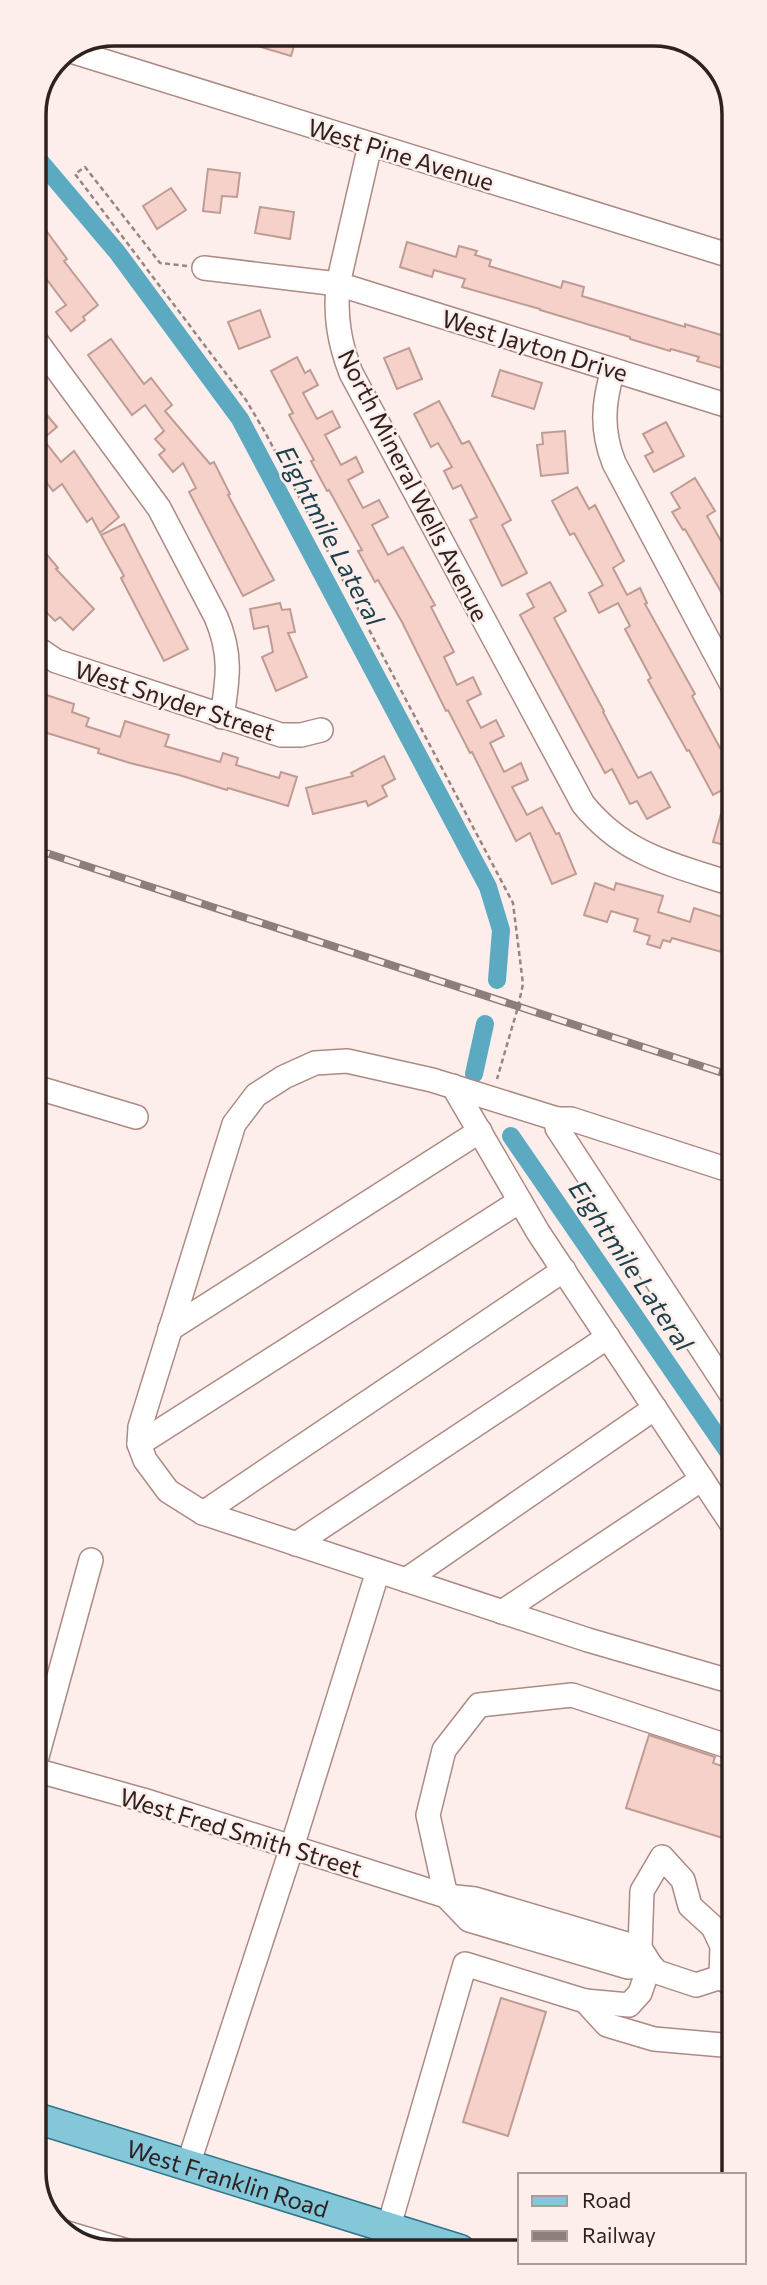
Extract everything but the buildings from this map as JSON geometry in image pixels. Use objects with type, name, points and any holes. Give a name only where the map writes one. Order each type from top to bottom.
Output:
[{"type":"main road","name":"West Franklin Road","points":[[46,2121],[188,2165],[386,2239]]},
{"type":"street","name":"West Pine Avenue","points":[[81,54],[722,254]]},
{"type":"street","name":"North Mineral Wells Avenue","points":[[370,145],[338,284],[336,307],[338,329],[351,373],[583,804],[609,832],[641,853],[722,881]]},
{"type":"street","name":"West Jayton Drive","points":[[204,268],[338,284],[722,404]]},
{"type":"street","points":[[46,354],[159,508],[216,617],[224,635],[229,672],[222,717]]},
{"type":"street","points":[[613,370],[604,407],[607,446],[722,666]]},
{"type":"street","name":"West Snyder Street","points":[[46,654],[56,661],[281,735],[301,735],[321,730]]},
{"type":"street","points":[[722,1167],[570,1119],[557,1118],[432,1080],[347,1062],[315,1063],[284,1077],[256,1095],[234,1124],[140,1427],[139,1444],[145,1460],[168,1492],[203,1513],[588,1640],[722,1679]]},
{"type":"street","points":[[453,1086],[520,1201],[722,1509]]},
{"type":"street","points":[[46,1091],[136,1117]]},
{"type":"street","points":[[557,1118],[556,1128],[722,1379]]},
{"type":"street","points":[[170,1329],[480,1131]]},
{"type":"street","points":[[139,1444],[520,1201]]},
{"type":"street","points":[[203,1513],[564,1270]]},
{"type":"street","points":[[296,1544],[608,1337]]},
{"type":"street","points":[[406,1580],[655,1408]]},
{"type":"street","points":[[502,1612],[702,1479]]},
{"type":"street","points":[[46,1725],[92,1560]]},
{"type":"street","points":[[188,2165],[292,1847],[378,1571]]},
{"type":"street","points":[[645,1956],[628,1967],[469,1920],[446,1896],[428,1815],[444,1751],[479,1705],[572,1695],[722,1744]]},
{"type":"street","name":"West Fred Smith Street","points":[[46,1773],[143,1800],[446,1896]]},
{"type":"street","points":[[386,2239],[465,1964],[585,2001],[629,2004],[640,1993],[645,1956],[642,1891],[662,1857],[683,1880],[690,1906],[713,1927],[722,1946]]},
{"type":"street","points":[[645,1956],[657,1972],[696,1985],[722,1982]]},
{"type":"street","points":[[585,2001],[607,2025],[654,2039],[722,2045]]},
{"type":"path","points":[[204,268],[160,263],[85,167],[75,174],[246,400],[513,903],[523,984],[497,1079]]},
{"type":"waterway","name":"Eightmile Lateral","points":[[46,168],[117,252],[240,419],[488,887],[501,930],[497,980]]},
{"type":"waterway","name":"Eightmile Lateral","points":[[474,1074],[485,1024]]},
{"type":"waterway","name":"Eightmile Lateral","points":[[511,1136],[722,1443]]},
{"type":"railway","points":[[46,853],[722,1073]]}]
